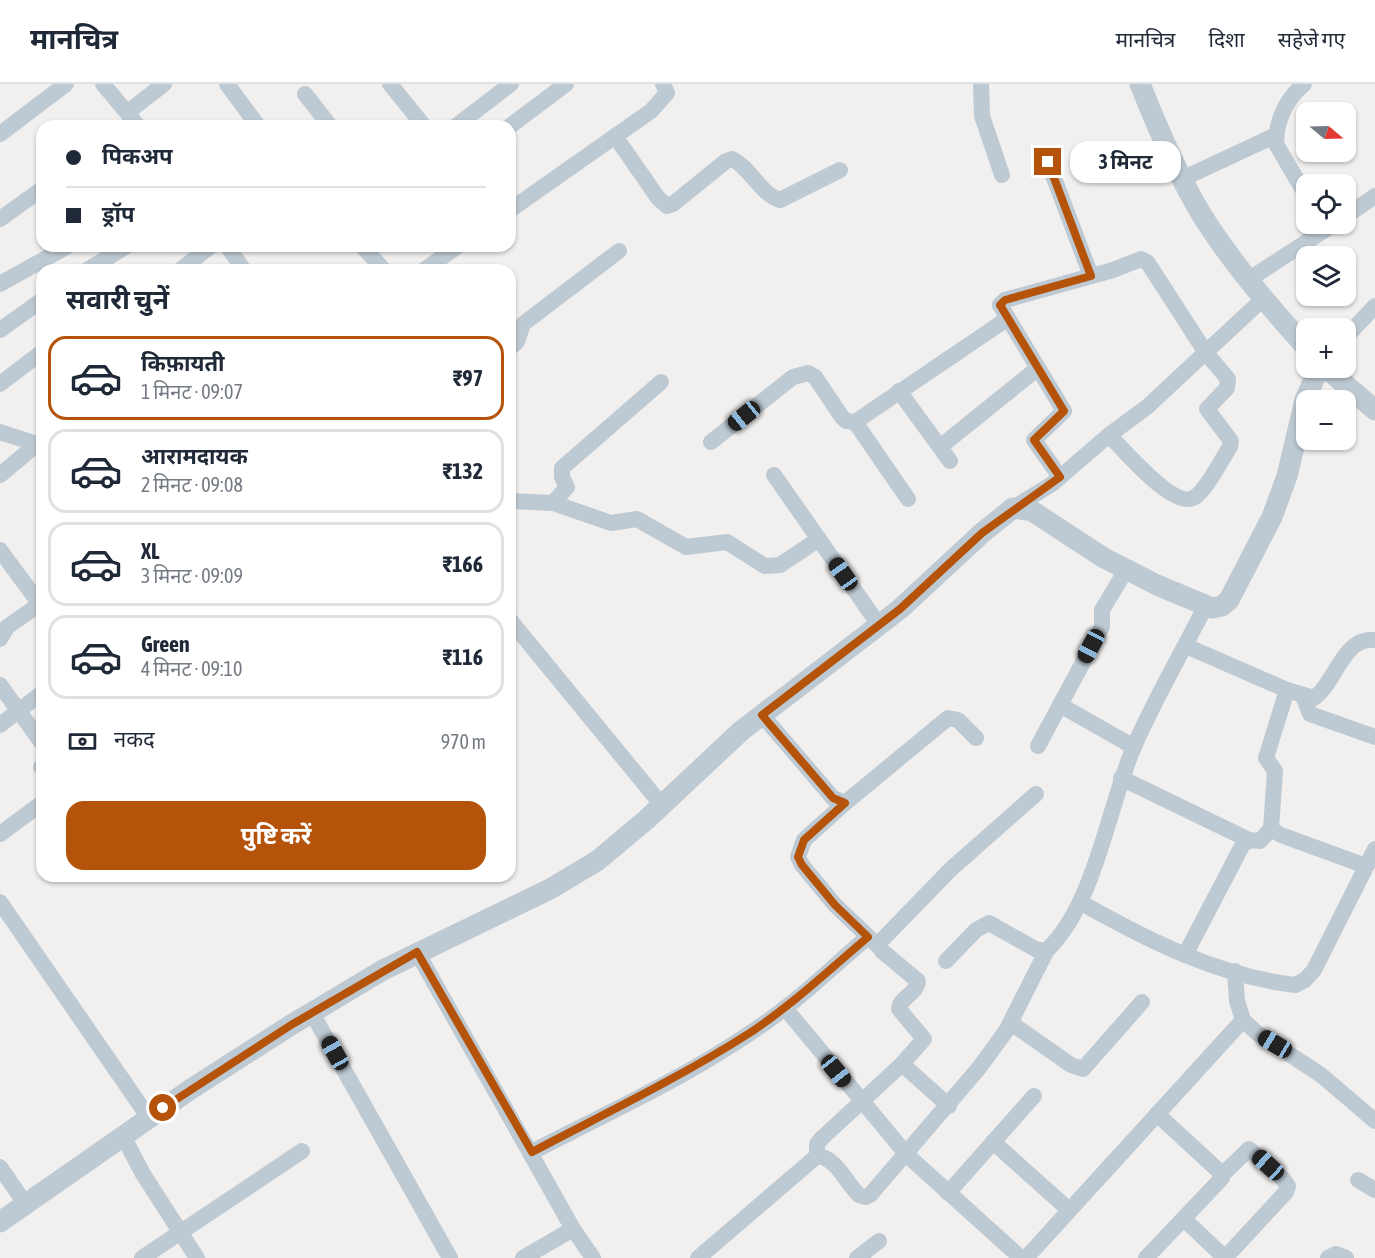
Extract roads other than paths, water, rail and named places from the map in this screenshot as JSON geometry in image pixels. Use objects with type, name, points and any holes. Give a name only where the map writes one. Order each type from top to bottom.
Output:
[{"type":"street","points":[[0,134],[66,84]]},
{"type":"street","points":[[103,84],[131,120]]},
{"type":"street","points":[[135,120],[164,84]]},
{"type":"street","points":[[227,84],[254,120]]},
{"type":"street","points":[[390,84],[419,120]]},
{"type":"street","points":[[464,120],[512,84]]},
{"type":"street","points":[[516,122],[566,84]]},
{"type":"street","points":[[516,206],[665,99],[667,93],[663,84]]},
{"type":"street","points":[[981,84],[982,116],[1002,176]]},
{"type":"street","points":[[1296,179],[1276,144],[1276,135],[1283,110],[1290,98],[1304,84]]},
{"type":"street","points":[[1142,85],[1182,179],[1204,217],[1248,280],[1296,335]]},
{"type":"street","points":[[305,94],[325,120]]},
{"type":"street","points":[[1182,179],[1276,135]]},
{"type":"street","points":[[615,136],[658,198],[667,206],[673,204],[726,160],[732,159],[739,162],[768,193],[780,200],[840,170]]},
{"type":"street","points":[[1048,162],[1091,276]]},
{"type":"street","points":[[0,219],[36,193]]},
{"type":"street","points":[[1356,209],[1375,196]]},
{"type":"street","points":[[1248,280],[1316,234]]},
{"type":"street","points":[[516,343],[523,324],[619,251]]},
{"type":"street","points":[[36,264],[58,252]]},
{"type":"street","points":[[97,264],[117,252]]},
{"type":"street","points":[[188,264],[203,252]]},
{"type":"street","points":[[369,252],[379,264]]},
{"type":"street","points":[[432,264],[450,252]]},
{"type":"street","points":[[1060,477],[1035,443],[1036,437],[1064,411],[1000,309],[1001,302],[1113,270],[1134,259],[1141,259],[1148,263],[1206,353],[1229,383],[1207,409],[1231,441],[1230,447],[1194,498],[1179,500],[1109,435]]},
{"type":"street","points":[[0,284],[36,264]]},
{"type":"street","points":[[0,1222],[149,1118],[312,1012],[417,952],[550,889],[597,861],[762,715],[879,625],[1013,508],[1060,477],[1109,435],[1147,407],[1264,298]]},
{"type":"street","points":[[1356,326],[1375,306]]},
{"type":"street","points":[[0,330],[36,310]]},
{"type":"street","points":[[711,442],[793,377],[801,374],[815,377],[842,417],[846,421],[855,422],[1007,319]]},
{"type":"street","points":[[0,384],[36,357]]},
{"type":"street","points":[[940,447],[1038,368]]},
{"type":"street","points":[[1013,508],[1032,510],[1126,570],[1212,608],[1222,606],[1229,600],[1272,516],[1287,476],[1305,400],[1315,378]]},
{"type":"street","points":[[1338,378],[1375,410]]},
{"type":"street","points":[[553,503],[567,487],[560,473],[562,468],[661,382]]},
{"type":"street","points":[[899,391],[950,461]]},
{"type":"street","points":[[855,422],[908,499]]},
{"type":"street","points":[[0,432],[36,441]]},
{"type":"street","points":[[0,474],[36,445]]},
{"type":"street","points":[[774,475],[879,625]]},
{"type":"street","points":[[516,501],[553,503],[611,524],[637,519],[686,546],[727,542],[765,566],[780,565],[819,539]]},
{"type":"street","points":[[0,550],[36,598]]},
{"type":"street","points":[[1038,746],[1102,627],[1102,610],[1126,570]]},
{"type":"street","points":[[698,1258],[817,1156],[831,1161],[854,1190],[865,1197],[907,1155],[949,1106],[1011,1023],[1047,950],[1080,903],[1121,778],[1134,747],[1206,605]]},
{"type":"street","points":[[0,639],[8,627],[36,608]]},
{"type":"street","points":[[516,628],[661,804]]},
{"type":"street","points":[[1186,646],[1287,690],[1314,698],[1323,692],[1348,651],[1358,643],[1375,640]]},
{"type":"street","points":[[0,685],[36,735]]},
{"type":"street","points":[[1121,778],[1249,840],[1260,841],[1271,829],[1275,771],[1266,758],[1287,690]]},
{"type":"street","points":[[1303,696],[1310,714],[1375,737]]},
{"type":"street","points":[[0,725],[36,698]]},
{"type":"street","points":[[1060,705],[1134,747]]},
{"type":"street","points":[[762,715],[833,798],[845,803]]},
{"type":"street","points":[[817,1156],[817,1144],[821,1139],[902,1064],[924,1039],[899,1010],[900,1003],[916,988],[918,981],[835,905],[802,865],[798,857],[804,840],[948,718],[958,720],[976,738]]},
{"type":"street","points":[[532,1152],[681,1073],[748,1034],[785,1008],[873,942],[883,937],[926,894],[1036,794]]},
{"type":"street","points":[[0,834],[36,807]]},
{"type":"street","points":[[1271,829],[1281,835],[1366,866]]},
{"type":"street","points":[[1185,955],[1242,846],[1249,840]]},
{"type":"street","points":[[1080,903],[1135,933],[1185,955],[1235,971],[1295,985],[1305,980],[1314,970],[1375,849]]},
{"type":"street","points":[[0,902],[149,1118]]},
{"type":"street","points":[[946,961],[976,930],[989,923],[1037,950],[1047,950]]},
{"type":"street","points":[[417,952],[532,1152],[573,1229],[593,1258]]},
{"type":"street","points":[[1235,971],[1238,1001],[1243,1020],[1257,1033],[1321,1075],[1375,1121]]},
{"type":"street","points":[[1011,1023],[1071,1065],[1083,1069],[1142,1002]]},
{"type":"street","points":[[785,1008],[861,1103],[907,1155],[1021,1258]]},
{"type":"street","points":[[312,1012],[450,1258]]},
{"type":"street","points":[[1026,1258],[1068,1209],[1243,1020]]},
{"type":"street","points":[[902,1064],[949,1106]]},
{"type":"street","points":[[948,1193],[1034,1096]]},
{"type":"street","points":[[1157,1114],[1222,1175]]},
{"type":"street","points":[[123,1136],[142,1174],[196,1258]]},
{"type":"street","points":[[993,1142],[1068,1209]]},
{"type":"street","points":[[1146,1258],[1249,1149],[1288,1186],[1286,1192],[1225,1258],[1184,1219]]},
{"type":"street","points":[[142,1258],[302,1151]]},
{"type":"street","points":[[0,1167],[26,1205]]},
{"type":"street","points":[[1358,1180],[1375,1190]]},
{"type":"street","points":[[523,1258],[573,1229]]},
{"type":"street","points":[[857,1258],[879,1241]]},
{"type":"street","points":[[1328,1258],[1336,1254],[1346,1258]]}]
